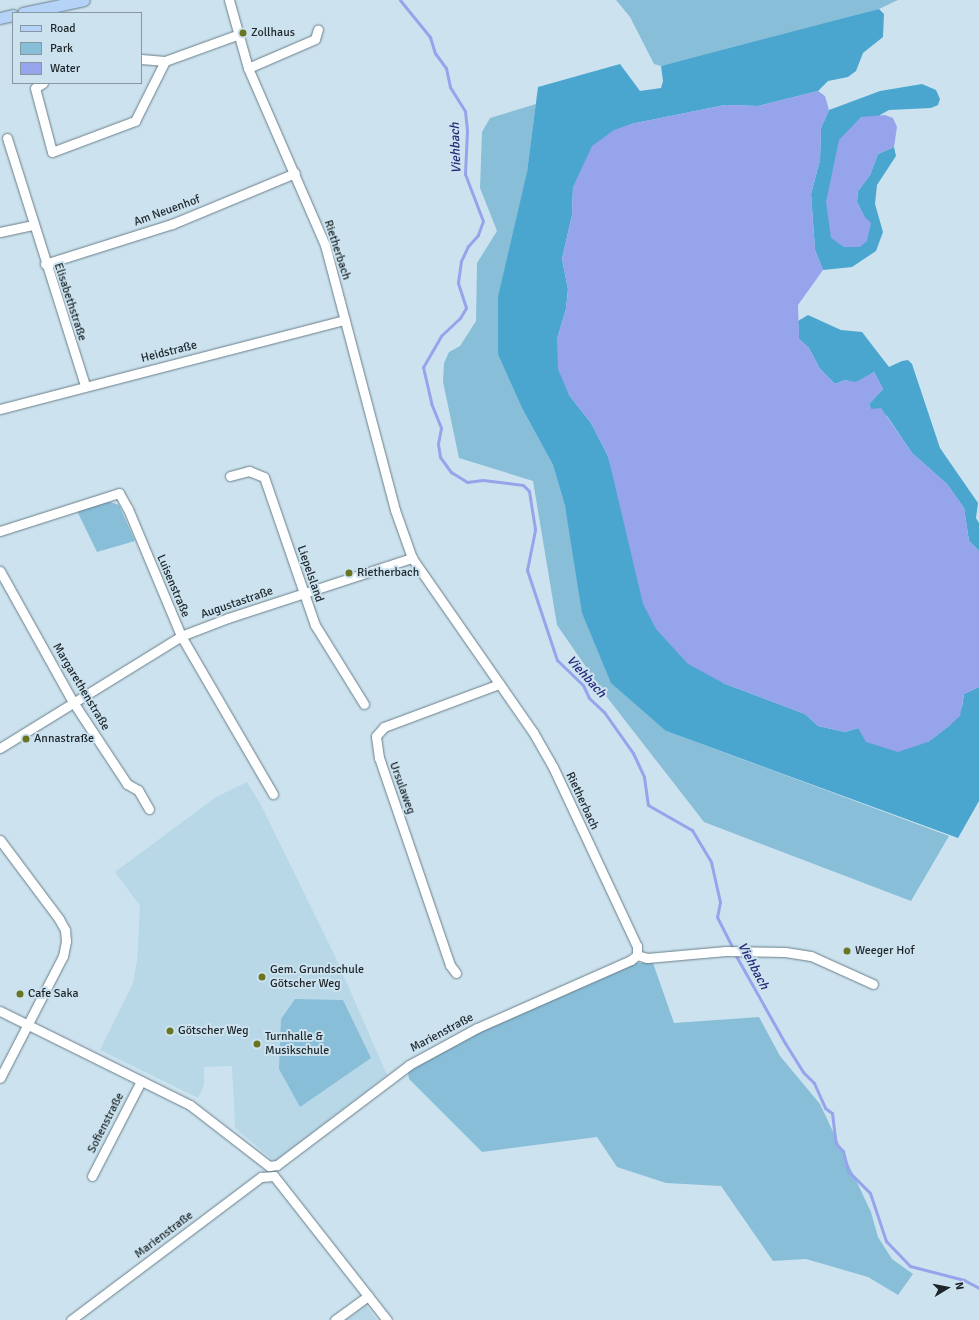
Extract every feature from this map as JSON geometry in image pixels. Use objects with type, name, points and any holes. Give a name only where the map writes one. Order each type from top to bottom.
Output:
[{"type":"main road","points":[[28,12],[84,0]]},
{"type":"main road","points":[[0,18],[12,15]]},
{"type":"street","name":"Rietherbach","points":[[229,0],[237,35],[248,68],[295,173],[325,245],[396,510],[412,558],[533,732],[552,767],[637,946],[637,955]]},
{"type":"street","points":[[248,68],[315,39],[318,29]]},
{"type":"street","points":[[142,59],[165,61],[237,35]]},
{"type":"street","points":[[41,84],[35,88],[52,152],[135,121],[165,61]]},
{"type":"street","name":"Elisabethstraße","points":[[6,138],[32,225],[85,386]]},
{"type":"street","name":"Am Neuenhof","points":[[45,264],[172,224],[295,173]]},
{"type":"street","points":[[0,232],[32,225]]},
{"type":"street","name":"Heidstraße","points":[[0,409],[345,320]]},
{"type":"street","name":"Liepelsland","points":[[230,476],[249,470],[264,477],[303,594],[315,624],[364,704]]},
{"type":"street","name":"Luisenstraße","points":[[0,531],[119,493],[128,509],[181,636],[273,794]]},
{"type":"street","name":"Augustastraße","points":[[0,748],[181,636],[412,558]]},
{"type":"street","name":"Margarethenstraße","points":[[0,571],[73,702],[127,784],[138,790],[149,809]]},
{"type":"street","name":"Ursulaweg","points":[[456,973],[450,966],[379,758],[376,736],[384,727],[499,684]]},
{"type":"street","points":[[0,840],[65,930],[63,956],[0,1078]]},
{"type":"street","points":[[637,955],[647,958],[747,950],[811,956],[873,984]]},
{"type":"street","name":"Marienstraße","points":[[141,1081],[190,1105],[218,1125],[262,1163],[269,1166],[277,1165],[409,1065],[477,1028],[631,960],[637,955]]},
{"type":"street","points":[[0,1011],[141,1081]]},
{"type":"street","name":"Sofienstraße","points":[[92,1176],[141,1081]]},
{"type":"street","name":"Marienstraße","points":[[71,1320],[261,1177],[274,1176],[368,1296]]},
{"type":"street","points":[[335,1320],[368,1296],[387,1320]]},
{"type":"shaded area","points":[[879,9],[884,14],[883,37],[863,53],[856,71],[848,77],[828,81],[818,91],[758,106],[725,105],[631,124],[573,187],[572,215],[562,259],[568,289],[566,309],[557,339],[569,395],[591,423],[608,456],[617,488],[723,683],[805,714],[818,726],[845,732],[858,728],[863,733],[928,742],[950,725],[962,707],[964,694],[979,687],[979,801],[958,838],[666,731],[611,683],[582,613],[565,506],[553,465],[523,410],[498,354],[498,297],[527,172],[538,87],[620,64],[640,91],[661,88],[663,81],[661,66]]},
{"type":"shaded area","points":[[922,84],[936,90],[940,99],[938,105],[931,108],[889,110],[880,115],[826,202],[864,216],[857,202],[858,191],[870,175],[878,154],[894,147],[896,156],[877,185],[875,204],[883,232],[876,251],[852,267],[823,270],[815,250],[811,194],[820,160],[821,128],[829,110],[880,91]]},
{"type":"shaded area","points":[[808,315],[841,330],[862,332],[889,367],[908,360],[912,364],[940,448],[978,503],[976,518],[979,523],[979,551],[969,541],[964,508],[947,484],[912,453],[887,416],[871,409],[869,404],[883,389],[874,372],[856,383],[845,380],[835,384],[820,369],[809,348],[799,339],[798,321]]},
{"type":"shaded area","name":"Gem. Grundschule Götscher Weg","points":[[247,782],[261,805],[335,956],[387,1075],[275,1162],[235,1128],[232,1066],[204,1067],[204,1085],[198,1098],[100,1050],[133,983],[137,961],[140,906],[115,872],[216,797]]},
{"type":"shaded area","points":[[366,1305],[377,1320],[346,1320]]},
{"type":"green space","points":[[616,0],[898,0],[879,9],[793,34],[661,66],[654,64],[630,17]]},
{"type":"green space","points":[[536,104],[527,172],[523,410],[553,465],[565,506],[575,553],[666,731],[949,836],[911,901],[704,822],[606,696],[557,625],[533,481],[459,458],[443,382],[444,363],[449,352],[460,346],[476,321],[477,263],[497,231],[480,188],[482,132],[490,118]]},
{"type":"green space","points":[[104,502],[119,505],[135,541],[97,552],[77,511]]},
{"type":"green space","points":[[636,963],[653,963],[674,1023],[759,1017],[780,1056],[820,1104],[871,1212],[878,1237],[892,1259],[913,1274],[898,1295],[868,1277],[806,1259],[773,1261],[721,1186],[666,1183],[617,1167],[597,1137],[482,1152],[409,1079],[408,1072],[479,1031]]},
{"type":"green space","points":[[295,999],[343,1000],[371,1058],[300,1107],[279,1069],[281,1019]]},
{"type":"water","points":[[818,91],[825,96],[829,110],[821,128],[820,160],[811,194],[815,250],[823,270],[798,305],[799,339],[809,348],[820,369],[835,384],[845,380],[856,382],[874,372],[883,389],[869,404],[871,409],[881,408],[912,453],[947,484],[964,508],[969,541],[979,551],[979,687],[964,694],[960,716],[950,725],[928,742],[898,752],[866,742],[858,728],[845,732],[818,726],[805,714],[723,683],[688,664],[656,629],[643,604],[608,456],[591,423],[569,395],[558,369],[557,339],[566,309],[568,289],[562,259],[572,215],[573,187],[592,146],[614,130],[631,124],[725,105],[758,106]]},
{"type":"water","points":[[885,115],[893,118],[897,127],[894,147],[878,154],[870,175],[858,191],[857,202],[864,216],[871,223],[867,241],[860,247],[844,247],[831,238],[826,202],[839,140],[861,117]]},
{"type":"waterway","name":"Viehbach","points":[[400,0],[430,37],[435,53],[446,68],[450,87],[465,111],[467,130],[465,174],[483,221],[478,235],[468,246],[461,261],[458,283],[466,308],[460,318],[441,336],[423,367],[431,403],[441,428],[438,444],[440,457],[451,472],[467,482],[483,480],[523,485],[529,491],[535,530],[527,570],[557,660],[583,685],[589,698],[604,712],[633,753],[644,777],[648,805],[692,830],[711,862],[720,902],[717,917],[733,949]]},
{"type":"waterway","name":"Viehbach","points":[[735,954],[785,1043],[803,1072],[814,1083],[825,1108],[832,1113],[836,1144],[843,1151],[848,1171],[870,1193],[886,1241],[910,1266],[964,1280],[979,1288]]},
{"type":"place","name":"Zollhaus","points":[[243,33]]},
{"type":"place","name":"Rietherbach","points":[[349,573]]},
{"type":"place","name":"Annastraße","points":[[26,739]]},
{"type":"place","name":"Weeger Hof","points":[[847,951]]},
{"type":"place","name":"Gem. Grundschule Götscher Weg","points":[[262,977]]},
{"type":"place","name":"Cafe Saka","points":[[20,994]]},
{"type":"place","name":"Götscher Weg","points":[[170,1031]]},
{"type":"place","name":"Turnhalle & Musikschule","points":[[257,1044]]}]
